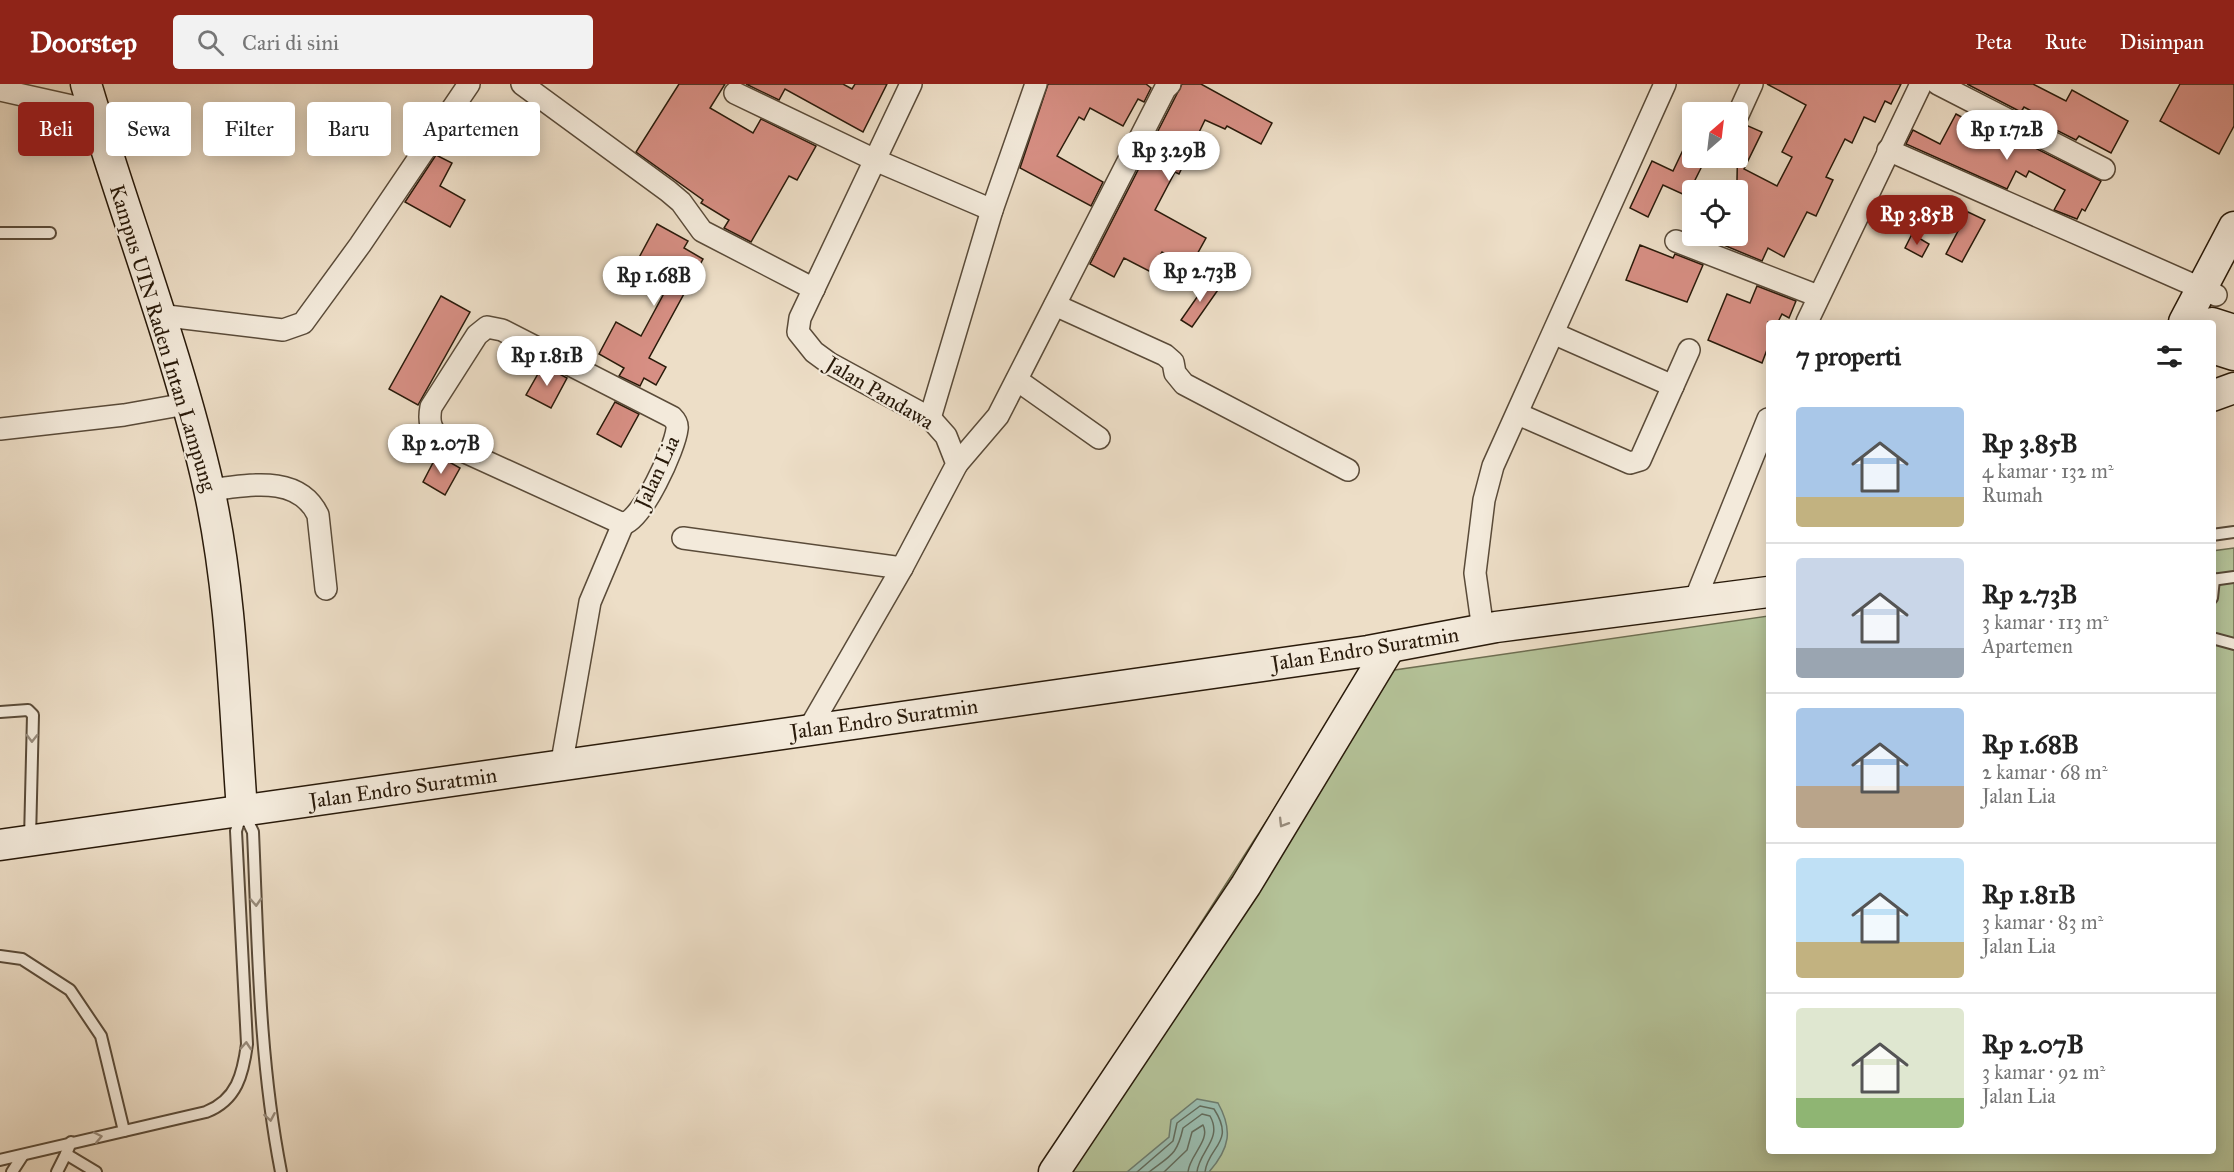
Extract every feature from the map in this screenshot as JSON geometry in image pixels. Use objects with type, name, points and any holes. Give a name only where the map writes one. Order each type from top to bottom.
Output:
[{"type":"street","points":[[159,315],[283,330],[303,322],[360,245],[469,84]]},
{"type":"street","points":[[522,84],[669,191],[681,202],[702,231],[814,290]]},
{"type":"street","name":"Jalan Pandawa","points":[[911,84],[797,325],[802,341],[829,363],[930,418],[946,436],[957,464]]},
{"type":"street","points":[[930,418],[992,210],[1036,84]]},
{"type":"street","points":[[1490,628],[1488,574],[1479,546],[1484,500],[1493,466],[1555,334],[1665,84]]},
{"type":"street","points":[[1744,102],[1752,84]]},
{"type":"street","points":[[1809,320],[1818,296],[1921,84]]},
{"type":"street","points":[[1938,84],[2104,169]]},
{"type":"street","points":[[809,729],[902,568],[957,464],[998,416],[1163,86]]},
{"type":"street","points":[[0,90],[90,98]]},
{"type":"street","points":[[735,93],[875,160],[992,210]]},
{"type":"street","name":"Kampus UIN Raden Intan Lampung","points":[[90,98],[159,315],[209,490],[225,579],[242,810]]},
{"type":"street","points":[[1888,150],[2204,314]]},
{"type":"street","points":[[2204,314],[2234,227]]},
{"type":"street","points":[[1676,241],[1818,296]]},
{"type":"street","points":[[2204,314],[2234,247]]},
{"type":"street","points":[[1055,305],[1165,355],[1173,362],[1175,373],[1184,384],[1348,470]]},
{"type":"street","points":[[2216,320],[2234,330]]},
{"type":"street","name":"Jalan Lia","points":[[487,327],[502,330],[672,417],[676,422],[677,428],[667,456],[643,509],[630,523],[623,524],[441,441],[431,430],[429,419],[431,407],[477,335],[487,327]]},
{"type":"street","points":[[1555,334],[1673,386]]},
{"type":"street","points":[[2216,349],[2234,355]]},
{"type":"street","points":[[1518,414],[1630,463],[1635,463],[1640,460],[1689,350]]},
{"type":"street","points":[[1017,380],[1099,438]]},
{"type":"street","points":[[2216,395],[2234,388]]},
{"type":"street","points":[[0,429],[124,415],[186,404]]},
{"type":"street","points":[[1695,600],[1766,424]]},
{"type":"street","points":[[209,490],[264,484],[290,488],[305,496],[318,515],[326,588]]},
{"type":"street","name":"Jalan Lia","points":[[561,767],[590,602],[623,524]]},
{"type":"street","points":[[683,538],[902,568]]},
{"type":"street","name":"Jalan Endro Suratmin","points":[[0,845],[1379,649],[1490,628],[1766,592]]},
{"type":"street","points":[[1036,1172],[1379,649]]},
{"type":"street","points":[[1054,1172],[1246,885],[1379,649]]},
{"type":"lane","points":[[0,233],[50,233]]},
{"type":"lane","points":[[2216,534],[2234,532]]},
{"type":"lane","points":[[2216,580],[2234,577]]},
{"type":"lane","points":[[2216,639],[2234,644]]},
{"type":"lane","points":[[0,712],[28,710],[33,715],[30,841]]},
{"type":"lane","name":"Kampus UIN Raden Intan Lampung","points":[[0,1160],[207,1112],[220,1107],[238,1084],[247,1044],[236,831],[242,810]]},
{"type":"lane","name":"Kampus UIN Raden Intan Lampung","points":[[242,810],[253,832],[263,1054],[269,1111],[281,1172]]},
{"type":"lane","points":[[0,956],[22,958],[70,990],[101,1036],[124,1131]]},
{"type":"lane","points":[[57,1172],[71,1142]]},
{"type":"lane","points":[[66,1154],[96,1172]]},
{"type":"lane","points":[[12,1172],[23,1155]]},
{"type":"shaded area","points":[[2234,548],[2234,1172],[1041,1172],[1360,675],[1766,616],[1766,1154],[2216,1154],[2216,550]]},
{"type":"water","points":[[1197,1099],[1218,1103],[1226,1122],[1225,1147],[1209,1172],[1127,1172],[1169,1137],[1171,1120]]},
{"type":"building","points":[[679,84],[725,84],[710,108],[753,133],[761,119],[816,146],[797,180],[789,176],[751,242],[724,228],[729,220],[701,203],[703,200],[636,152]]},
{"type":"building","points":[[746,84],[843,84],[852,89],[855,84],[887,84],[863,132],[785,89],[779,100]]},
{"type":"building","points":[[1048,84],[1146,84],[1151,88],[1144,102],[1138,99],[1123,126],[1090,108],[1084,120],[1079,117],[1057,156],[1103,182],[1091,206],[1020,168]]},
{"type":"building","points":[[1182,84],[1201,84],[1272,123],[1261,144],[1227,126],[1225,129],[1205,120],[1179,174],[1175,172],[1155,210],[1206,238],[1190,267],[1162,252],[1151,272],[1124,258],[1114,277],[1090,264]]},
{"type":"building","points":[[1767,84],[1901,84],[1891,104],[1885,101],[1875,122],[1864,117],[1852,143],[1845,139],[1826,177],[1833,180],[1816,216],[1807,212],[1784,257],[1768,248],[1762,261],[1726,246],[1748,246],[1748,180],[1737,180],[1737,168],[1744,168],[1777,186],[1792,157],[1782,152],[1806,105]]},
{"type":"building","points":[[1967,84],[2033,84],[2066,101],[2072,90],[2128,121],[2111,153],[2079,136],[2076,140],[2052,128],[2054,123],[2024,107],[2021,112]]},
{"type":"building","points":[[2180,84],[2234,84],[2234,126],[2219,154],[2160,121]]},
{"type":"building","points":[[1956,114],[1978,126],[1981,121],[2101,181],[2085,211],[2082,209],[2077,219],[2054,210],[2065,190],[2029,171],[2026,177],[2016,171],[2007,189],[1906,144],[1913,130],[1940,144]]},
{"type":"building","points":[[1748,126],[1762,132],[1748,161]]},
{"type":"building","points":[[1682,152],[1682,168],[1701,168],[1695,180],[1682,180],[1682,194],[1663,185],[1648,217],[1630,208],[1652,161],[1673,171]]},
{"type":"building","points":[[435,156],[452,163],[440,186],[465,200],[450,227],[405,202]]},
{"type":"building","points":[[1968,212],[1985,220],[1962,262],[1946,254]]},
{"type":"building","points":[[657,224],[688,241],[684,248],[703,259],[649,358],[666,367],[656,385],[644,378],[640,386],[619,376],[624,368],[599,354],[616,322],[641,336],[669,284],[635,265]]},
{"type":"building","points":[[1912,234],[1929,244],[1922,257],[1905,248]]},
{"type":"building","points":[[1640,245],[1673,258],[1675,254],[1703,265],[1687,302],[1626,280]]},
{"type":"building","points":[[1209,280],[1220,287],[1192,327],[1181,320]]},
{"type":"building","points":[[1757,286],[1796,301],[1789,318],[1782,314],[1779,320],[1766,320],[1766,352],[1762,363],[1708,340],[1727,294],[1750,303]]},
{"type":"building","points":[[441,296],[470,312],[418,405],[389,389]]},
{"type":"building","points":[[543,365],[567,378],[551,408],[526,395]]},
{"type":"building","points":[[615,402],[639,414],[621,447],[597,434]]},
{"type":"building","points":[[437,455],[460,468],[445,495],[423,482]]}]
